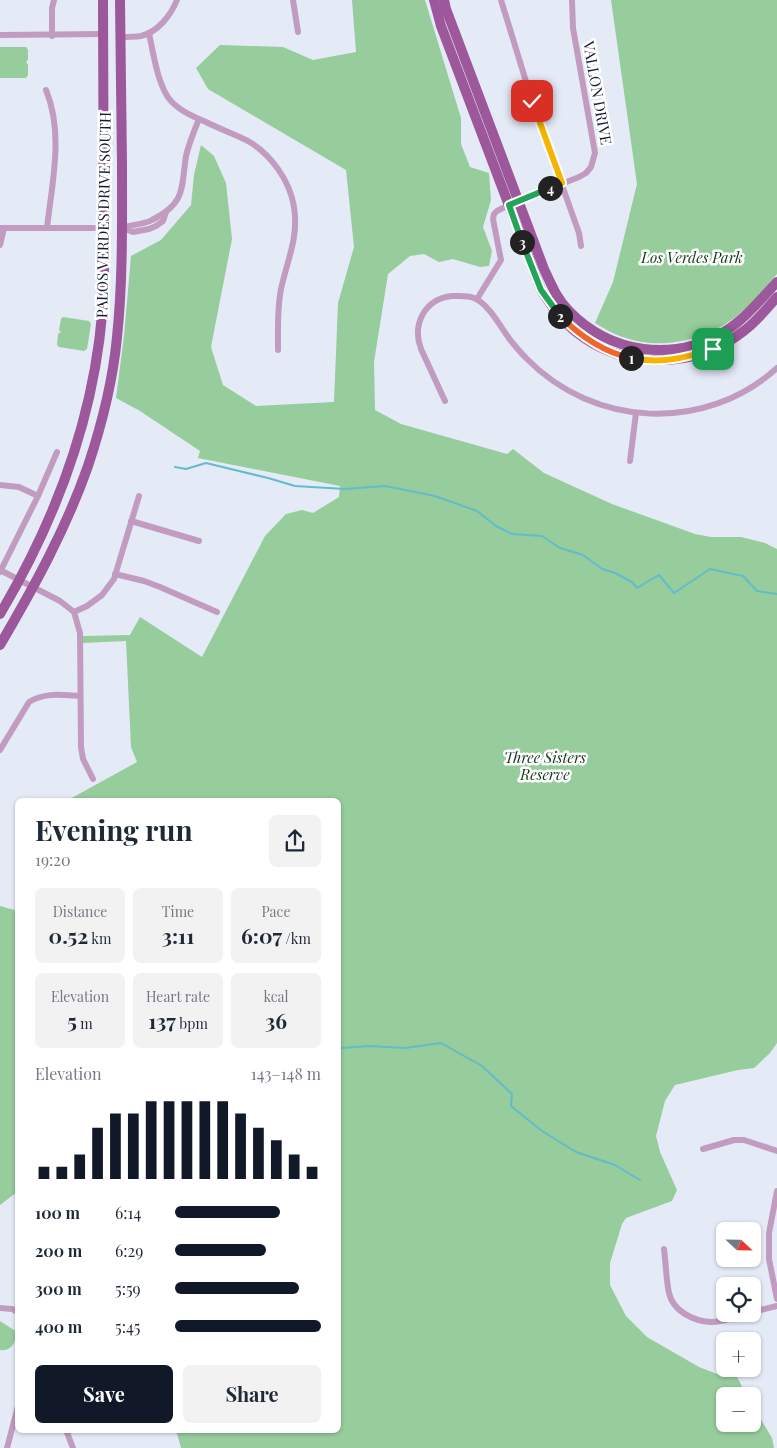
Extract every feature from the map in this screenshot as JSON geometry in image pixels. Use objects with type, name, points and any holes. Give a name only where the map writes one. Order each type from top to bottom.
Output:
[{"type":"main road","name":"PALOS VERDES DRIVE SOUTH","points":[[0,614],[20,580],[40,539],[67,472],[85,419],[93,383],[102,323],[103,302],[103,0]]},
{"type":"main road","name":"PALOS VERDES DRIVE SOUTH","points":[[0,645],[34,588],[64,528],[88,466],[105,403],[117,337],[120,297],[122,228],[120,0]]},
{"type":"main road","points":[[434,0],[441,26],[514,203],[544,269],[555,292],[568,310],[588,327],[619,343],[653,351],[691,346],[724,332],[737,323],[777,282]]},
{"type":"main road","points":[[444,0],[514,203],[541,290],[557,314],[575,331],[597,345],[621,356],[643,360],[668,360],[689,357],[713,349],[746,330],[777,297]]},
{"type":"main road","points":[[104,228],[122,228]]},
{"type":"main road","points":[[680,358],[685,354],[711,345],[712,337]]},
{"type":"main road","points":[[96,359],[102,360],[108,366],[109,374],[105,403]]},
{"type":"street","points":[[52,36],[52,8],[54,0]]},
{"type":"street","points":[[120,37],[141,36],[149,33],[169,16],[177,0]]},
{"type":"street","points":[[293,0],[298,32]]},
{"type":"street","points":[[501,0],[532,101],[579,233],[581,246]]},
{"type":"street","name":"VALLON DRIVE","points":[[477,299],[502,260],[493,219],[494,214],[514,203],[579,177],[591,168],[595,153],[573,28],[572,0]]},
{"type":"street","points":[[149,33],[161,84],[171,101],[188,114],[247,141],[266,155],[283,176],[291,195],[294,206],[294,244],[280,297],[278,350]]},
{"type":"street","points":[[0,35],[104,34]]},
{"type":"street","points":[[46,90],[51,102],[55,142],[47,228]]},
{"type":"street","points":[[122,228],[133,232],[149,229],[163,221],[166,212],[177,201],[187,154],[200,120]]},
{"type":"street","points":[[0,245],[2,228],[104,228]]},
{"type":"street","points":[[445,401],[418,341],[418,332],[419,321],[430,305],[438,299],[447,297],[469,296],[477,299],[486,307],[512,342],[542,373],[563,386],[595,402],[636,413],[681,413],[716,404],[753,387],[777,368]]},
{"type":"street","points":[[630,462],[636,413]]},
{"type":"street","points":[[57,452],[38,496],[0,571],[60,601],[74,612],[80,633],[81,747],[83,758],[94,779]]},
{"type":"street","points":[[0,484],[19,487],[38,496]]},
{"type":"street","points":[[74,612],[87,606],[102,595],[114,579],[139,496]]},
{"type":"street","points":[[132,521],[199,541]]},
{"type":"street","points":[[115,574],[144,581],[217,612]]},
{"type":"street","points":[[0,750],[29,702],[48,695],[80,696]]},
{"type":"street","points":[[703,1149],[734,1140],[744,1140],[777,1151]]},
{"type":"street","points":[[777,1191],[769,1234],[769,1259],[777,1299]]},
{"type":"street","points":[[664,1249],[669,1294],[674,1304],[682,1312],[696,1319],[716,1321]]},
{"type":"street","points":[[761,1310],[777,1306]]},
{"type":"street","points":[[0,1308],[15,1310]]},
{"type":"street","points":[[7,1448],[15,1417]]},
{"type":"street","points":[[67,1433],[73,1448]]},
{"type":"green space","name":"Three Sisters Reserve","points":[[352,0],[425,0],[461,118],[461,144],[470,167],[489,173],[491,200],[483,227],[492,251],[489,266],[480,267],[453,259],[439,262],[424,254],[410,256],[388,274],[374,362],[375,410],[401,424],[507,454],[513,449],[544,473],[612,504],[695,534],[711,537],[741,537],[765,543],[777,549],[777,1043],[770,1053],[754,1068],[675,1085],[665,1101],[656,1136],[660,1152],[677,1190],[672,1201],[626,1218],[622,1224],[610,1263],[610,1285],[626,1316],[647,1337],[699,1367],[716,1374],[716,1377],[737,1377],[742,1387],[716,1387],[716,1432],[761,1432],[761,1419],[772,1438],[774,1448],[181,1448],[177,1433],[341,1433],[341,798],[72,798],[137,762],[131,747],[126,641],[83,643],[83,636],[130,635],[140,617],[202,657],[265,536],[286,514],[302,510],[313,513],[339,497],[340,486],[198,458],[200,451],[140,411],[116,398],[131,256],[161,240],[191,205],[194,175],[201,145],[214,156],[226,183],[232,239],[211,347],[223,385],[256,406],[334,402],[338,303],[354,247],[346,170],[208,89],[196,68],[220,45],[283,47],[313,60],[356,52]]},
{"type":"green space","name":"Los Verdes Park","points":[[611,0],[777,0],[777,274],[750,304],[728,322],[701,336],[671,343],[640,342],[606,330],[595,323],[613,282],[637,184]]},
{"type":"green space","points":[[0,47],[26,47],[28,50],[28,60],[26,62],[28,65],[28,75],[26,78],[0,78]]},
{"type":"green space","points":[[63,317],[89,321],[91,324],[87,349],[84,351],[59,347],[57,345],[58,334],[61,332],[59,330],[61,319]]},
{"type":"green space","points":[[0,906],[15,910],[15,1194],[0,1205]]},
{"type":"green space","points":[[0,1321],[15,1331],[15,1339],[10,1348],[0,1350]]},
{"type":"waterway","points":[[175,467],[186,469],[206,463],[295,486],[345,489],[385,486],[435,496],[477,511],[496,526],[512,534],[542,536],[560,548],[583,555],[602,569],[632,582],[637,588],[659,575],[674,593],[710,569],[743,576],[757,591],[777,594]]},
{"type":"waterway","points":[[341,1047],[369,1046],[405,1048],[441,1043],[482,1066],[512,1094],[511,1106],[542,1131],[576,1152],[615,1165],[640,1180]]},
{"type":"route","points":[[532,101],[562,183],[509,205],[541,290],[557,314],[575,331],[597,345],[621,356],[643,360],[668,360],[689,357],[713,349]]}]
